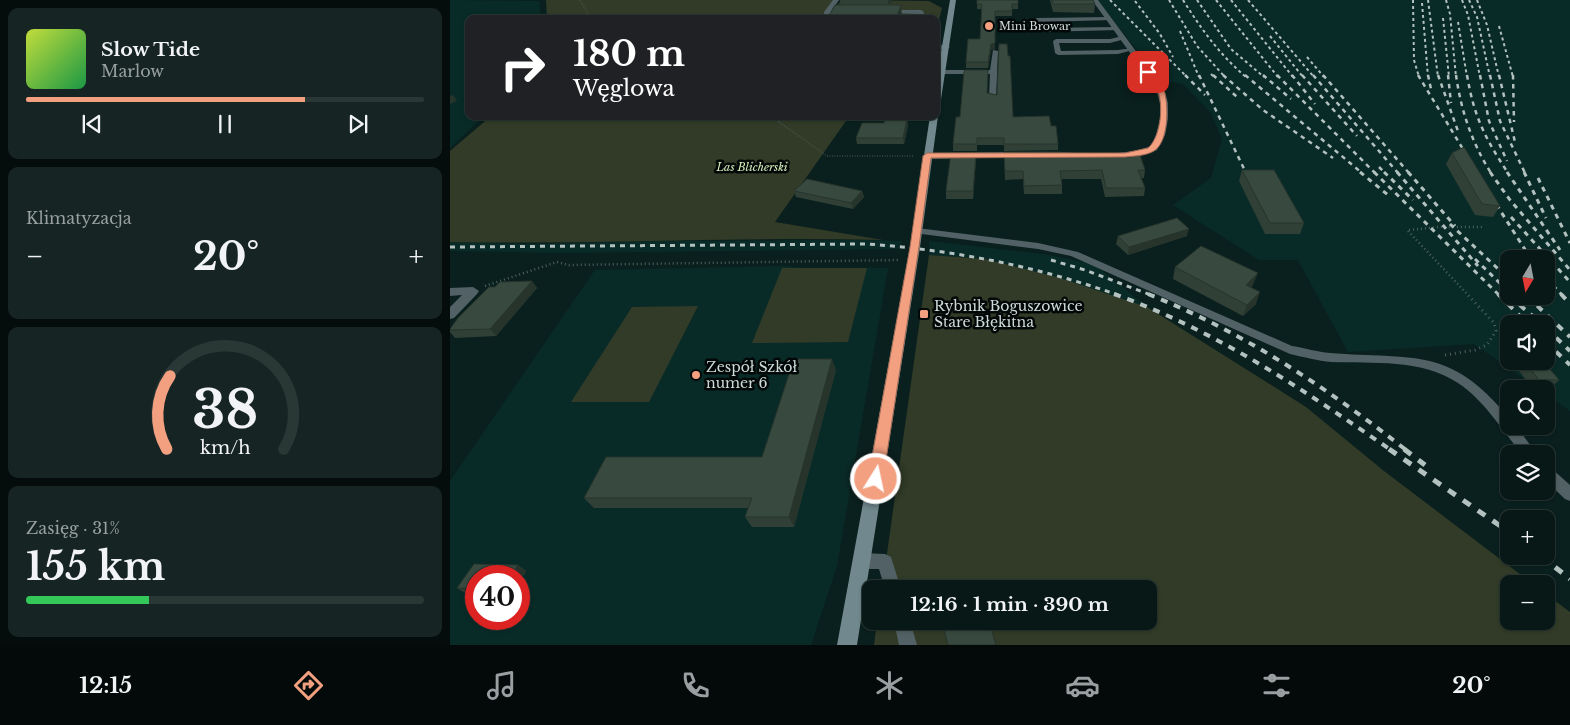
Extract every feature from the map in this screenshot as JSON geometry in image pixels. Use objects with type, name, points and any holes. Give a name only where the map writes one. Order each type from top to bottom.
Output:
[{"type":"street","points":[[940,83],[953,0]]},
{"type":"street","points":[[927,156],[1125,155],[1150,150],[1157,145],[1160,137],[1163,98],[1157,84],[1095,0]]},
{"type":"street","points":[[993,98],[995,51]]},
{"type":"street","points":[[942,72],[994,72]]},
{"type":"street","points":[[847,645],[917,231],[933,120]]},
{"type":"street","points":[[450,292],[473,291]]},
{"type":"street","points":[[450,315],[473,291]]},
{"type":"lane","points":[[826,15],[836,0]]},
{"type":"lane","points":[[827,12],[858,12]]},
{"type":"lane","points":[[876,12],[921,12],[921,15]]},
{"type":"lane","points":[[1109,19],[1036,20],[1038,30],[1117,29]]},
{"type":"lane","points":[[1123,38],[1110,41],[1056,41],[1058,53],[1118,52],[1131,49]]},
{"type":"lane","points":[[940,47],[947,47]]},
{"type":"lane","points":[[917,231],[1038,246],[1074,254],[1290,350],[1328,357],[1399,358],[1436,366],[1462,379],[1476,391],[1522,445]]},
{"type":"lane","points":[[1555,480],[1570,494]]},
{"type":"lane","points":[[862,561],[885,562],[890,580]]},
{"type":"lane","points":[[904,630],[908,645]]},
{"type":"path","points":[[580,0],[589,15]]},
{"type":"path","points":[[775,120],[828,156],[927,156]]},
{"type":"path","points":[[1413,361],[1475,350],[1487,345],[1496,331],[1494,323],[1408,231],[1424,228],[1482,227]]},
{"type":"path","points":[[473,291],[557,262],[569,265],[912,260]]},
{"type":"shaded area","points":[[450,0],[539,1],[541,15],[465,15],[465,120],[480,120],[450,148]]},
{"type":"shaded area","points":[[1097,0],[1570,0],[1570,411],[1555,400],[1555,380],[1526,380],[1512,370],[1555,370],[1555,315],[1500,315],[1500,362],[1474,344],[1348,352],[1298,260],[1259,260],[1173,205],[1211,178],[1222,139],[1211,113],[1183,84],[1161,80]]},
{"type":"shaded area","points":[[902,241],[898,249],[560,253],[450,251],[450,242],[537,244]]},
{"type":"shaded area","points":[[929,241],[1043,254],[1094,264],[1147,307],[1062,279],[986,259],[929,255]]},
{"type":"shaded area","name":"Zespół Szkół numer 6","points":[[784,266],[803,268],[888,268],[837,566],[811,645],[450,645],[450,481],[595,270]]},
{"type":"green space","points":[[546,0],[834,0],[823,15],[547,15]]},
{"type":"green space","points":[[841,0],[929,1],[942,8],[940,16],[831,15]]},
{"type":"green space","name":"Las Blicherski","points":[[486,120],[847,120],[775,222],[883,240],[774,239],[450,242],[450,151]]},
{"type":"green space","points":[[929,255],[985,259],[1060,278],[1147,307],[1306,407],[1384,471],[1500,559],[1500,565],[1508,565],[1521,575],[1500,575],[1500,630],[1555,630],[1555,601],[1570,612],[1570,645],[874,645],[876,630],[1157,630],[1157,580],[883,580]]},
{"type":"green space","points":[[782,268],[867,268],[848,342],[752,343]]},
{"type":"green space","points":[[698,306],[649,402],[571,402],[632,307]]},
{"type":"building","points":[[977,0],[1018,0],[1018,4],[1012,4],[1012,11],[995,11],[995,43],[991,44],[988,62],[966,62],[968,39],[980,39],[982,4],[977,4]]},
{"type":"building","points":[[1052,0],[1093,0],[1095,4],[1053,4]]},
{"type":"building","points":[[835,5],[901,5],[897,15],[829,15]]},
{"type":"building","points":[[999,44],[1007,44],[1008,56],[1010,56],[1013,117],[1049,116],[1051,126],[1056,126],[1058,144],[1004,144],[1004,138],[977,138],[977,144],[953,144],[956,117],[960,117],[964,72],[965,70],[988,70],[987,93],[997,95]]},
{"type":"building","points":[[885,120],[907,120],[903,138],[856,138],[862,123],[884,123]]},
{"type":"building","points":[[1464,147],[1500,206],[1482,204],[1452,153]]},
{"type":"building","points":[[1004,152],[1060,152],[1060,156],[1140,155],[1145,170],[1138,170],[1145,188],[1106,188],[1102,170],[1060,171],[1062,185],[1024,186],[1023,171],[1005,171]]},
{"type":"building","points":[[951,153],[976,153],[973,191],[946,191]]},
{"type":"building","points":[[1242,170],[1274,170],[1304,223],[1270,223]]},
{"type":"building","points":[[807,179],[862,191],[851,203],[794,191]]},
{"type":"building","points":[[1177,218],[1189,229],[1129,247],[1118,236]]},
{"type":"building","points":[[1201,246],[1258,273],[1246,285],[1260,292],[1247,305],[1175,267]]},
{"type":"building","points":[[532,281],[490,329],[450,330],[458,318],[489,287],[495,287],[500,282]]},
{"type":"building","points":[[794,359],[832,359],[789,517],[745,517],[752,498],[584,498],[606,457],[762,457]]},
{"type":"building","points":[[1531,370],[1551,370],[1559,380],[1555,380],[1539,380]]},
{"type":"building","points":[[474,564],[518,565],[473,565]]},
{"type":"building","points":[[465,577],[465,588],[457,588]]},
{"type":"building","points":[[944,630],[992,630],[996,645],[948,645]]},
{"type":"railway","points":[[1110,0],[1205,95]]},
{"type":"railway","points":[[1169,0],[1197,46],[1224,76]]},
{"type":"railway","points":[[1183,0],[1212,41],[1246,77]]},
{"type":"railway","points":[[1197,0],[1231,49],[1264,77]]},
{"type":"railway","points":[[1216,0],[1278,77]]},
{"type":"railway","points":[[1231,0],[1293,77]]},
{"type":"railway","points":[[1248,0],[1314,77]]},
{"type":"railway","points":[[1413,0],[1414,60],[1419,76]]},
{"type":"railway","points":[[1428,0],[1438,77]]},
{"type":"railway","points":[[1446,0],[1450,14],[1456,77]]},
{"type":"railway","points":[[1462,0],[1468,15],[1480,77]]},
{"type":"railway","points":[[1469,0],[1477,17],[1490,77]]},
{"type":"railway","points":[[1477,0],[1487,25],[1499,77]]},
{"type":"railway","points":[[1135,1],[1160,34],[1173,57]]},
{"type":"railway","points":[[1422,3],[1428,77]]},
{"type":"railway","points":[[1443,18],[1449,77]]},
{"type":"railway","points":[[1458,22],[1467,77]]},
{"type":"railway","points":[[1499,26],[1513,77]]},
{"type":"railway","points":[[1180,31],[1199,77]]},
{"type":"railway","points":[[1270,36],[1303,77]]},
{"type":"railway","points":[[1307,57],[1324,77]]},
{"type":"railway","points":[[1211,74],[1214,77]]},
{"type":"railway","points":[[1199,75],[1246,173]]},
{"type":"railway","points":[[1213,75],[1237,97]]},
{"type":"railway","points":[[1245,75],[1362,173]]},
{"type":"railway","points":[[1263,75],[1291,99]]},
{"type":"railway","points":[[1277,75],[1374,172]]},
{"type":"railway","points":[[1292,75],[1315,104]]},
{"type":"railway","points":[[1302,75],[1357,136]]},
{"type":"railway","points":[[1313,75],[1398,173]]},
{"type":"railway","points":[[1323,75],[1409,173]]},
{"type":"railway","points":[[1428,75],[1431,89]]},
{"type":"railway","points":[[1438,75],[1459,134]]},
{"type":"railway","points":[[1448,75],[1451,103]]},
{"type":"railway","points":[[1456,75],[1468,126],[1478,150],[1491,173]]},
{"type":"railway","points":[[1467,75],[1473,103],[1482,127],[1508,173]]},
{"type":"railway","points":[[1480,75],[1489,121],[1507,161]]},
{"type":"railway","points":[[1490,75],[1500,121],[1525,173]]},
{"type":"railway","points":[[1499,75],[1515,142]]},
{"type":"railway","points":[[1513,75],[1514,122]]},
{"type":"railway","points":[[1224,76],[1263,110],[1333,158]]},
{"type":"railway","points":[[1419,76],[1469,159]]},
{"type":"railway","points":[[1379,167],[1384,172]]},
{"type":"railway","points":[[1245,172],[1249,180]]},
{"type":"railway","points":[[1360,172],[1388,195]]},
{"type":"railway","points":[[1374,172],[1499,295]]},
{"type":"railway","points":[[1384,172],[1413,200]]},
{"type":"railway","points":[[1397,172],[1478,266]]},
{"type":"railway","points":[[1408,172],[1455,226]]},
{"type":"railway","points":[[1490,172],[1510,200],[1570,270]]},
{"type":"railway","points":[[1507,172],[1560,250]]},
{"type":"railway","points":[[1524,172],[1546,218]]},
{"type":"railway","points":[[1538,178],[1570,243]]},
{"type":"railway","points":[[1491,196],[1525,250]]},
{"type":"railway","points":[[1511,217],[1570,282]]},
{"type":"railway","points":[[1450,224],[1500,271]]},
{"type":"railway","points":[[450,247],[867,244],[931,250],[994,261],[1056,276],[1118,295]]},
{"type":"railway","points":[[1475,259],[1500,283]]},
{"type":"railway","points":[[1051,260],[1085,270],[1151,295]]},
{"type":"railway","points":[[1555,288],[1562,295]]},
{"type":"railway","points":[[1114,294],[1189,326],[1258,363],[1391,450]]},
{"type":"railway","points":[[1148,294],[1183,309],[1250,343],[1345,404],[1406,450]]},
{"type":"railway","points":[[1561,294],[1570,304]]},
{"type":"railway","points":[[1499,295],[1519,315]]},
{"type":"railway","points":[[1520,305],[1531,315]]},
{"type":"railway","points":[[1536,305],[1570,337]]},
{"type":"railway","points":[[1555,337],[1570,351]]},
{"type":"railway","points":[[1555,351],[1570,365]]},
{"type":"railway","points":[[1389,449],[1500,526]]},
{"type":"railway","points":[[1404,449],[1425,465]]},
{"type":"railway","points":[[1552,565],[1570,579]]},
{"type":"place","name":"Mini Browar","points":[[989,26]]},
{"type":"place","name":"Rybnik Boguszowice Stare Błękitna","points":[[924,314]]},
{"type":"place","name":"Zespół Szkół numer 6","points":[[696,375]]},
{"type":"route","points":[[876,479],[927,156],[1125,155],[1150,150],[1157,145],[1160,137],[1164,104],[1160,89],[1148,72]]}]
